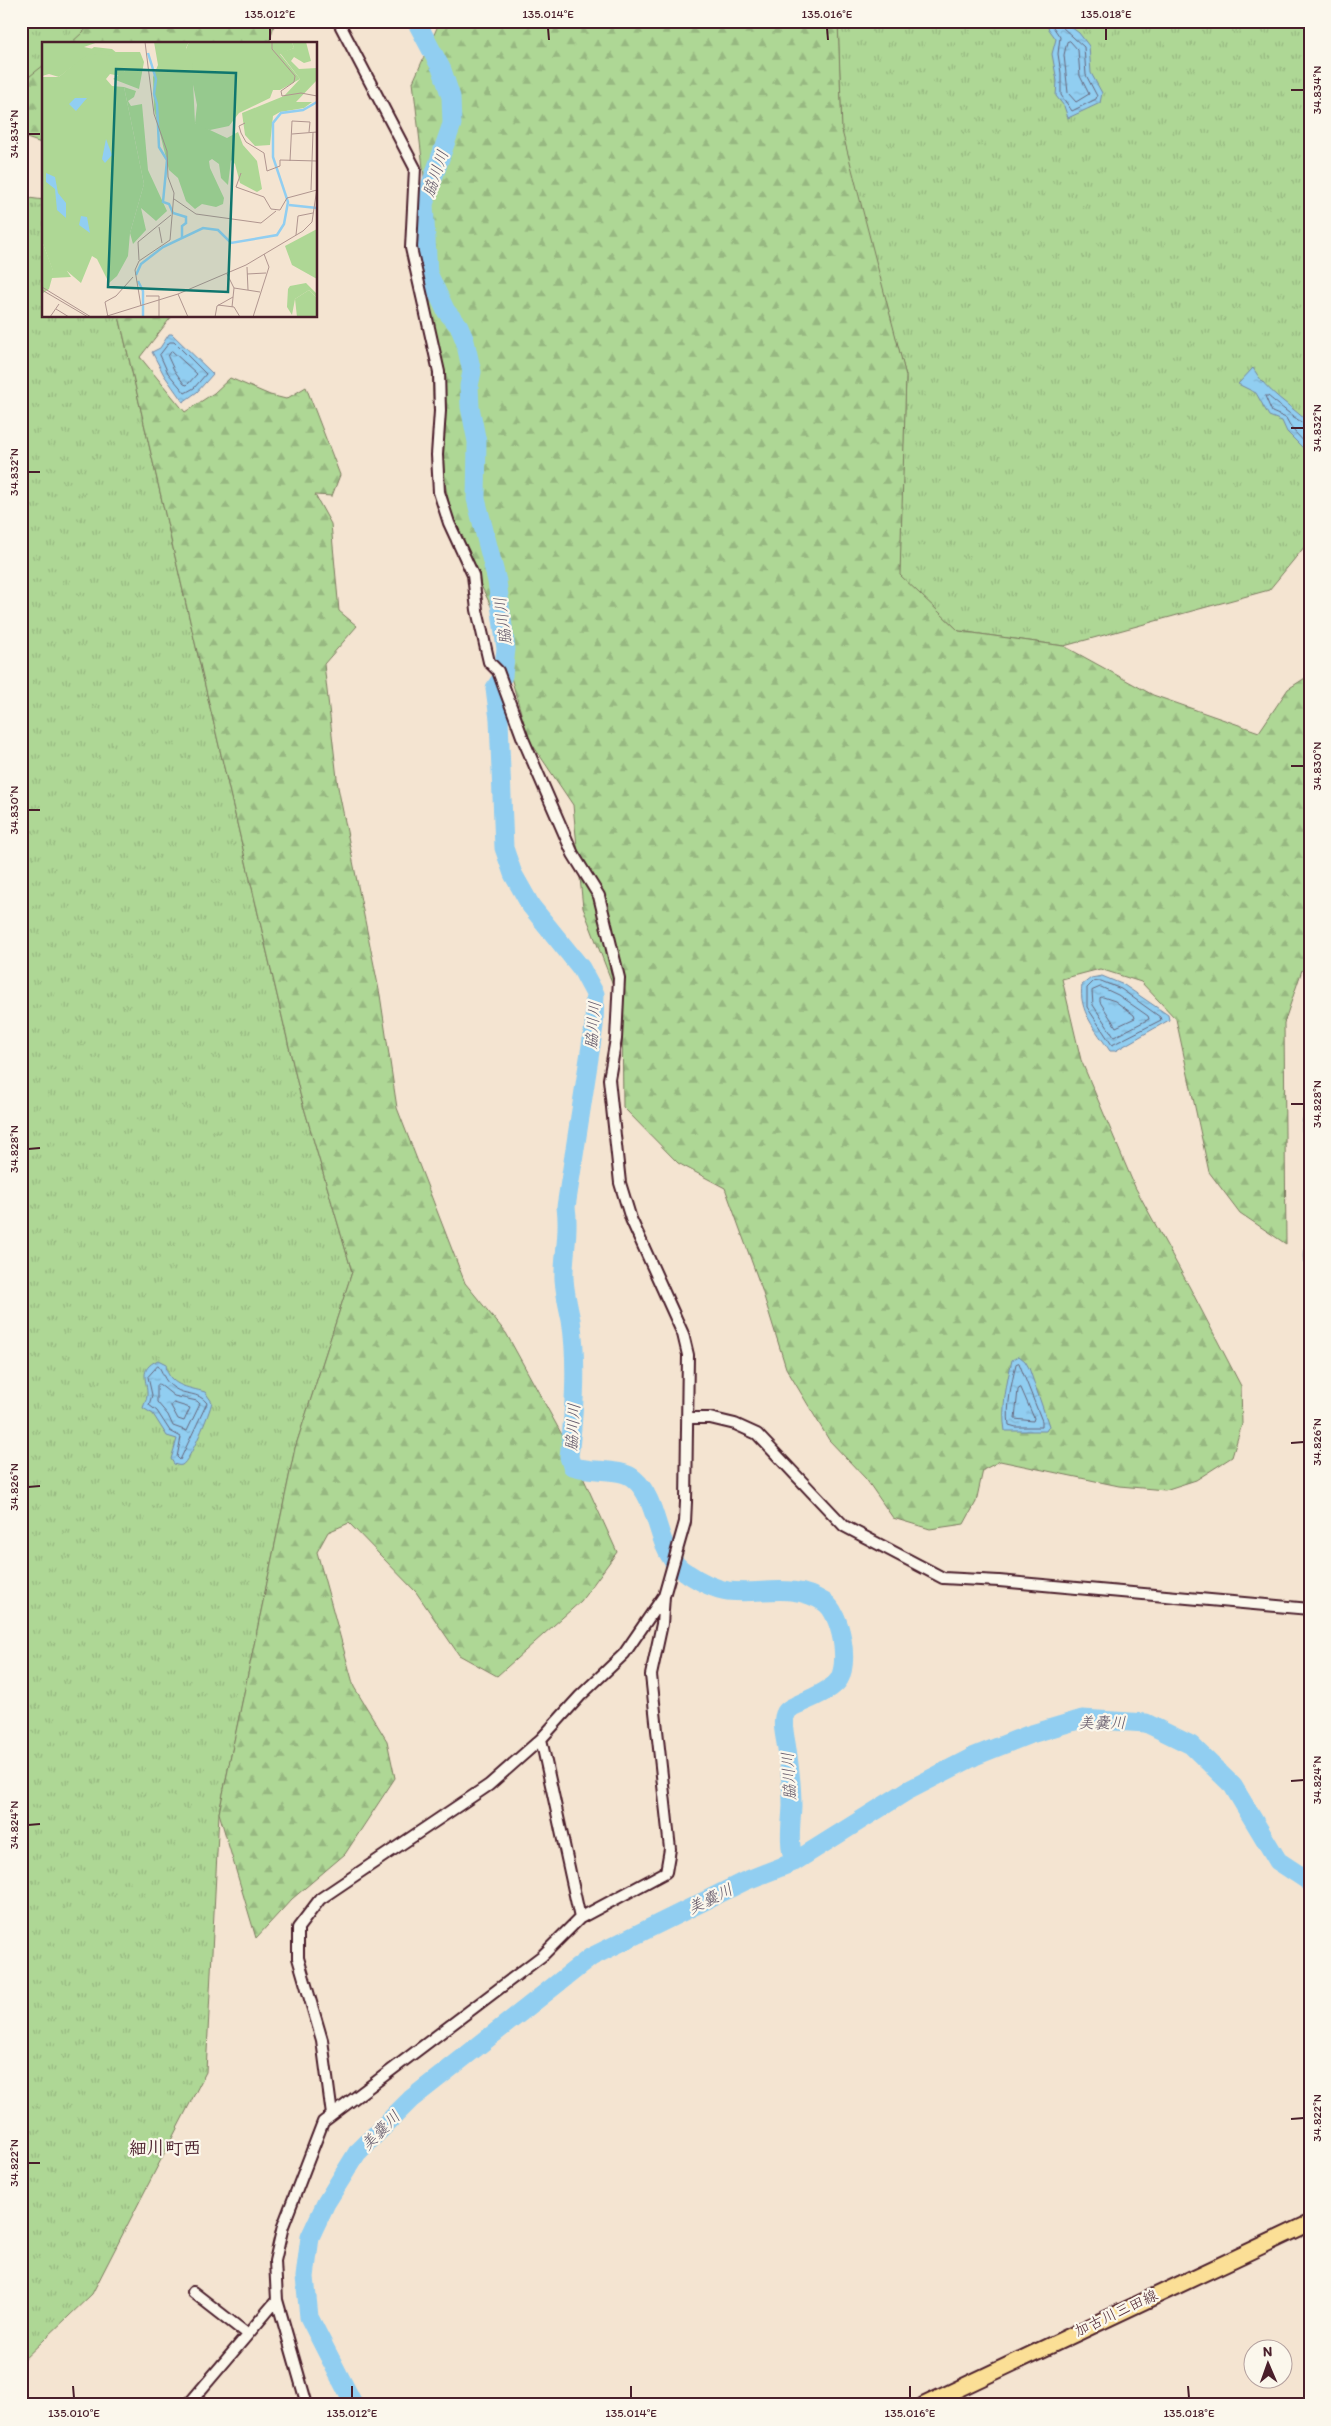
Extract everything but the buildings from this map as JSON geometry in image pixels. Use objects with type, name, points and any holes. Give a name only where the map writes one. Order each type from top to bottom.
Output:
[{"type":"main road","name":"加古川三田線","points":[[924,2405],[1307,2229]]},
{"type":"street","points":[[307,2405],[277,2300],[275,2261],[283,2226],[323,2122],[542,1956],[580,1918],[666,1872],[670,1849],[651,1675],[662,1624],[664,1596],[682,1534],[686,1502],[688,1355],[683,1334],[631,1219],[620,1183],[609,1079],[616,1039],[619,978],[600,896],[573,854],[523,739],[498,671],[489,662],[477,610],[473,575],[449,522],[439,492],[437,456],[440,411],[439,372],[411,248],[415,168],[338,21]]},
{"type":"street","points":[[687,1418],[710,1418],[735,1424],[757,1434],[844,1526],[943,1578],[999,1581],[1310,1609]]},
{"type":"street","points":[[332,2114],[322,2040],[298,1958],[298,1928],[320,1899],[489,1785],[541,1739],[580,1696],[624,1654],[664,1596]]},
{"type":"street","points":[[541,1739],[580,1918]]},
{"type":"street","points":[[193,2292],[247,2334]]},
{"type":"street","points":[[188,2405],[277,2300]]},
{"type":"green space","points":[[21,21],[96,21],[79,42],[42,42],[42,78],[21,74]]},
{"type":"green space","points":[[95,21],[275,21],[270,42],[72,42]]},
{"type":"green space","points":[[440,21],[838,21],[842,131],[906,376],[900,575],[959,631],[1064,646],[1153,695],[1259,732],[1288,689],[1310,675],[1310,971],[1302,970],[1284,1023],[1286,1244],[1240,1213],[1209,1172],[1176,1019],[1141,982],[1100,969],[1062,979],[1081,1060],[1135,1187],[1241,1386],[1242,1424],[1232,1457],[1196,1480],[1165,1490],[1119,1486],[1000,1461],[983,1470],[976,1502],[964,1524],[930,1529],[893,1518],[866,1479],[829,1440],[786,1368],[762,1290],[725,1188],[678,1163],[623,1107],[622,1008],[583,908],[573,805],[528,738],[491,606],[455,532],[434,430],[427,202],[413,82]]},
{"type":"green space","points":[[838,21],[1310,21],[1310,540],[1269,590],[1064,646],[959,631],[899,575],[906,376],[842,141]]},
{"type":"green space","points":[[42,67],[42,143],[21,136],[21,83]]},
{"type":"green space","points":[[21,197],[42,200],[42,318],[119,318],[300,1094],[352,1272],[295,1448],[219,1813],[206,2072],[92,2294],[21,2362]]},
{"type":"green space","points":[[119,318],[170,318],[140,357],[185,412],[214,393],[230,378],[270,395],[286,399],[306,387],[340,475],[332,496],[315,495],[331,524],[339,611],[357,626],[324,664],[338,787],[380,995],[397,1108],[465,1283],[506,1333],[572,1453],[617,1552],[581,1601],[497,1676],[459,1655],[416,1592],[349,1523],[328,1532],[317,1552],[354,1687],[387,1741],[395,1778],[345,1854],[292,1899],[256,1938],[219,1813],[295,1448],[352,1272],[300,1094]]},
{"type":"water","points":[[1043,21],[1063,21],[1079,33],[1089,46],[1091,73],[1102,93],[1100,103],[1068,118],[1064,106],[1056,96],[1057,81],[1052,54],[1056,39]]},
{"type":"water","points":[[169,334],[172,334],[213,374],[197,392],[183,402],[164,375],[152,352],[160,348]]},
{"type":"water","points":[[1253,368],[1272,392],[1310,424],[1310,455],[1287,432],[1282,421],[1269,416],[1256,393],[1238,384]]},
{"type":"water","points":[[1102,976],[1124,985],[1168,1015],[1169,1020],[1115,1051],[1110,1051],[1089,1020],[1081,994],[1082,985],[1091,978]]},
{"type":"water","points":[[1310,1099],[1310,1147],[1303,1135],[1302,1124]]},
{"type":"water","points":[[1310,1222],[1310,1273],[1305,1264],[1304,1257]]},
{"type":"water","points":[[1019,1356],[1029,1368],[1049,1426],[1046,1431],[1005,1431],[1004,1404],[1007,1386],[1012,1360]]},
{"type":"water","points":[[158,1360],[166,1364],[167,1371],[174,1381],[185,1387],[205,1392],[212,1402],[190,1455],[182,1465],[174,1464],[171,1459],[177,1439],[167,1436],[153,1414],[143,1408],[147,1396],[146,1372]]},
{"type":"waterway","name":"脇川川","points":[[416,21],[442,70],[451,97],[452,124],[424,204],[428,273],[446,311],[459,326],[465,341],[472,372],[469,386],[470,407],[477,442],[476,499],[497,581],[506,649],[503,676],[495,688],[499,719],[504,848],[513,874],[531,906],[581,968],[595,994],[594,1026],[566,1207],[564,1279],[571,1320],[575,1371],[569,1457],[572,1466],[613,1471],[628,1475],[634,1479],[643,1489],[649,1501],[669,1554],[676,1565],[696,1579],[712,1587],[728,1591],[777,1590],[801,1592],[824,1602],[835,1616],[844,1652],[841,1674],[837,1682],[825,1692],[789,1709],[783,1721],[791,1785],[790,1841],[794,1862]]},
{"type":"waterway","name":"美嚢川","points":[[354,2405],[309,2317],[305,2277],[310,2237],[326,2203],[357,2153],[411,2099],[591,1957],[745,1881],[794,1862],[907,1791],[975,1756],[1028,1735],[1082,1719],[1146,1723],[1191,1745],[1233,1786],[1278,1861],[1310,1882]]},
{"type":"district","name":"細川町西","points":[[165,2148]]}]
